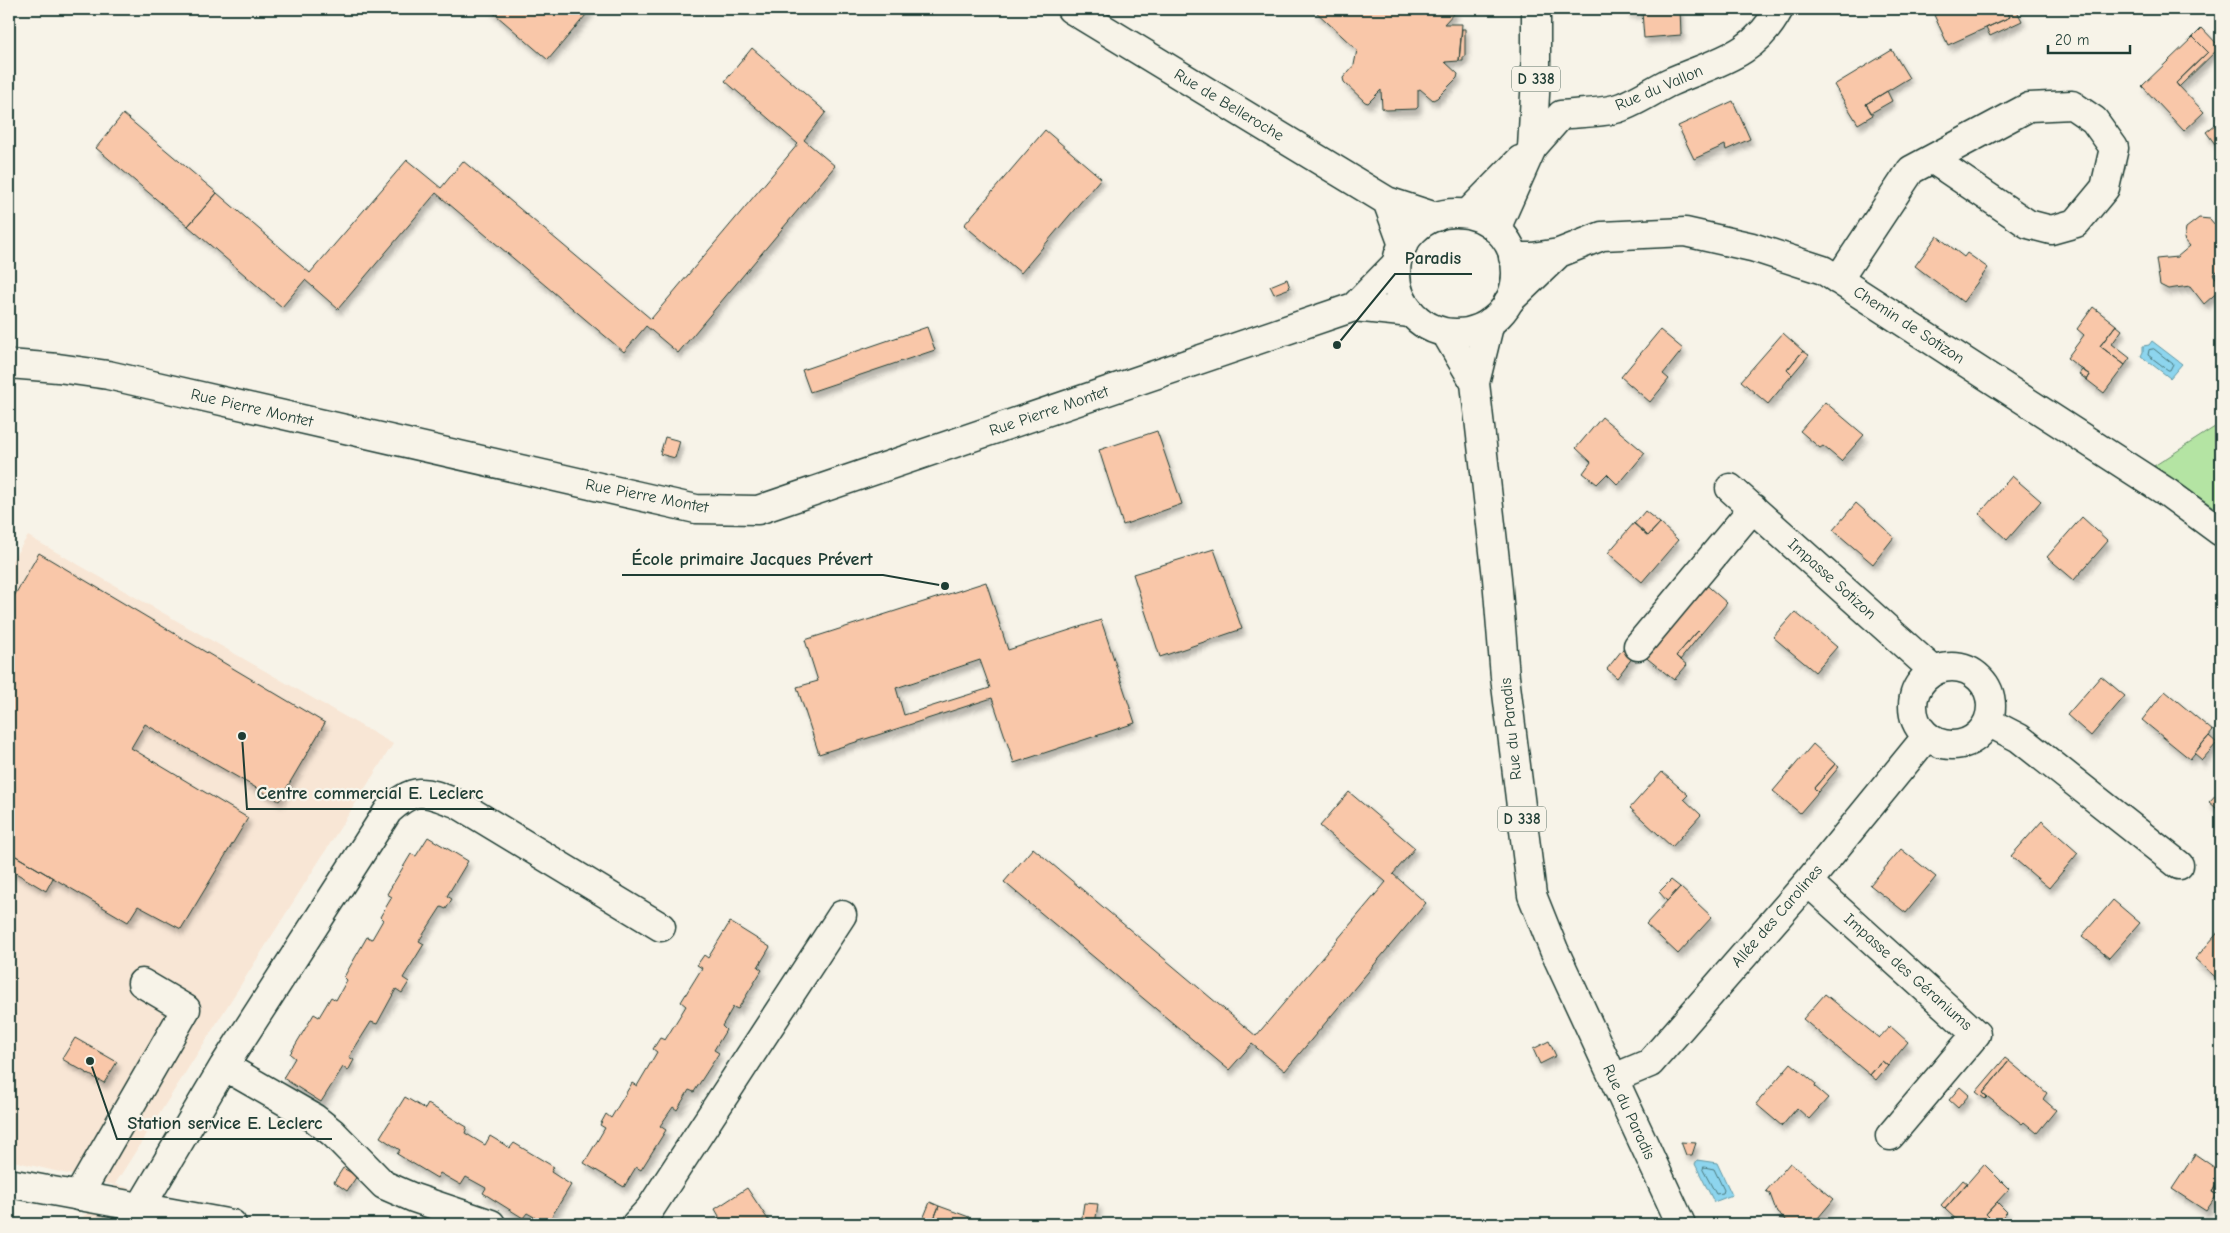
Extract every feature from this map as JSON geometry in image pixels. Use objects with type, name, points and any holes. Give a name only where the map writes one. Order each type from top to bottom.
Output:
[{"type":"street","name":"Rue de Belleroche","points":[[1071,9],[1387,201],[1436,217]]},
{"type":"street","name":"D 338","points":[[1496,229],[1532,148],[1536,9]]},
{"type":"street","name":"Rue du Vallon","points":[[1532,148],[1561,115],[1616,109],[1746,49],[1760,37],[1779,9]]},
{"type":"street","points":[[1838,280],[1911,170],[2029,107],[2072,105],[2094,120],[2114,148],[2105,188],[2076,223],[2051,230],[2028,224],[1932,159]]},
{"type":"street","points":[[1467,214],[1532,148]]},
{"type":"street","points":[[1387,201],[1400,255]]},
{"type":"street","points":[[1451,213],[1467,214],[1483,220],[1496,229],[1507,242],[1514,257],[1516,272],[1514,288],[1508,302],[1490,322],[1468,331],[1445,332],[1426,326],[1411,313],[1402,298],[1396,282],[1400,255],[1411,233],[1422,223],[1451,213]]},
{"type":"street","name":"Chemin de Sotizon","points":[[1514,257],[1532,257],[1559,253],[1602,236],[1685,232],[1752,246],[1823,270],[2168,493],[2221,532]]},
{"type":"street","name":"Chemin de Sotizon","points":[[1508,302],[1559,253]]},
{"type":"street","name":"Rue Pierre Montet","points":[[1354,307],[1400,255]]},
{"type":"street","name":"Rue Pierre Montet","points":[[9,364],[108,375],[696,510],[758,510],[1354,307],[1411,313]]},
{"type":"street","name":"Rue du Paradis","points":[[1490,322],[1475,383],[1497,578],[1505,677],[1532,895],[1554,950],[1681,1224]]},
{"type":"street","name":"Rue du Paradis","points":[[1445,332],[1475,383]]},
{"type":"street","name":"Impasse Sotizon","points":[[1730,488],[1933,670]]},
{"type":"street","points":[[1638,646],[1753,508]]},
{"type":"street","points":[[1945,666],[1957,666],[1968,670],[1978,676],[1986,685],[1992,709],[1988,722],[1982,732],[1972,740],[1961,744],[1937,743],[1927,736],[1916,720],[1912,702],[1919,684],[1933,670],[1945,666]]},
{"type":"street","points":[[1988,722],[2019,738],[2179,865]]},
{"type":"street","name":"Allée des Carolines","points":[[1614,1078],[1650,1063],[1808,882],[1927,736]]},
{"type":"street","points":[[140,1208],[224,1066],[388,810],[404,796],[426,791],[458,804],[661,927]]},
{"type":"street","name":"Impasse des Géraniums","points":[[1808,882],[1976,1034],[1890,1136]]},
{"type":"street","points":[[636,1224],[650,1209],[842,915]]},
{"type":"street","points":[[78,1196],[186,1009],[142,983]]},
{"type":"street","points":[[224,1066],[314,1118],[333,1133],[384,1185],[414,1198],[491,1224]]},
{"type":"street","points":[[9,1183],[228,1224]]},
{"type":"shaded area","points":[[28,536],[393,744],[115,1184],[257,1224],[76,1224],[114,1185],[9,1160],[9,565]]},
{"type":"green space","points":[[2221,423],[2221,512],[2154,466]]},
{"type":"water","points":[[2152,341],[2182,364],[2170,378],[2141,356],[2143,346],[2149,345]]},
{"type":"water","points":[[1697,1160],[1717,1163],[1732,1195],[1714,1202],[1695,1164]]},
{"type":"building","points":[[489,9],[591,9],[548,60]]},
{"type":"building","points":[[1313,9],[1453,9],[1456,11],[1444,24],[1462,24],[1459,61],[1445,62],[1458,74],[1457,78],[1433,100],[1420,89],[1418,90],[1418,107],[1416,109],[1386,110],[1382,108],[1381,90],[1368,103],[1365,102],[1344,82],[1343,78],[1354,65],[1357,50]]},
{"type":"building","points":[[1628,9],[1680,9],[1681,35],[1644,38],[1642,12],[1628,12]]},
{"type":"building","points":[[1948,9],[2006,9],[2010,17],[1948,45],[1934,15]]},
{"type":"building","points":[[2006,9],[2016,9],[2022,21],[1990,36],[1986,28],[2010,17]]},
{"type":"building","points":[[2202,28],[2220,47],[2179,87],[2176,83],[2208,52],[2193,37]]},
{"type":"building","points":[[1462,29],[1465,29],[1465,57],[1463,57],[1463,61],[1459,61]]},
{"type":"building","points":[[2193,37],[2208,52],[2176,83],[2204,112],[2184,131],[2142,86]]},
{"type":"building","points":[[752,48],[826,112],[804,140],[835,166],[678,353],[646,326],[624,352],[436,193],[338,309],[305,280],[282,307],[188,226],[217,193],[310,273],[407,160],[441,188],[463,161],[651,319],[798,144],[725,81]]},
{"type":"building","points":[[1892,50],[1909,78],[1866,104],[1873,115],[1858,124],[1834,85]]},
{"type":"building","points":[[1887,91],[1892,101],[1871,113],[1866,104]]},
{"type":"building","points":[[1733,101],[1750,139],[1726,150],[1725,145],[1694,159],[1678,126]]},
{"type":"building","points":[[123,114],[217,193],[188,226],[96,148]]},
{"type":"building","points":[[2221,120],[2221,152],[2206,132]]},
{"type":"building","points":[[1045,130],[1101,178],[1021,273],[964,225]]},
{"type":"building","points":[[2199,218],[2210,219],[2221,232],[2221,268],[2213,274],[2221,285],[2221,289],[2204,304],[2190,286],[2168,289],[2160,285],[2156,259],[2177,257],[2190,246],[2184,239],[2186,228]]},
{"type":"building","points":[[1937,236],[1964,257],[1967,253],[1988,268],[1963,302],[1915,266]]},
{"type":"building","points":[[1287,279],[1290,288],[1274,294],[1270,286]]},
{"type":"building","points":[[2093,307],[2116,325],[2100,346],[2125,365],[2104,393],[2087,380],[2090,375],[2067,358],[2084,335],[2077,329]]},
{"type":"building","points":[[2116,325],[2122,330],[2112,344],[2130,358],[2125,365],[2100,346]]},
{"type":"building","points":[[927,327],[935,350],[810,392],[802,370]]},
{"type":"building","points":[[1660,330],[1683,349],[1663,374],[1669,379],[1650,402],[1621,377]]},
{"type":"building","points":[[1783,333],[1803,351],[1787,370],[1792,375],[1768,404],[1741,381]]},
{"type":"building","points":[[1803,351],[1809,355],[1792,375],[1787,370]]},
{"type":"building","points":[[2082,370],[2090,375],[2087,380],[2079,374]]},
{"type":"building","points":[[1825,402],[1864,435],[1841,461],[1823,446],[1820,448],[1800,431]]},
{"type":"building","points":[[1602,417],[1645,453],[1618,485],[1607,474],[1597,484],[1583,473],[1591,462],[1576,448]]},
{"type":"building","points":[[1157,431],[1182,504],[1123,525],[1099,450]]},
{"type":"building","points":[[665,437],[680,441],[675,458],[660,454]]},
{"type":"building","points":[[2012,476],[2041,501],[2007,540],[1979,514]]},
{"type":"building","points":[[1856,503],[1894,537],[1873,564],[1833,530]]},
{"type":"building","points":[[1645,511],[1660,523],[1648,536],[1634,524]]},
{"type":"building","points":[[2082,517],[2108,541],[2074,580],[2047,557]]},
{"type":"building","points":[[1634,523],[1648,536],[1660,523],[1678,540],[1642,582],[1608,553]]},
{"type":"building","points":[[1214,549],[1242,629],[1160,657],[1133,574]]},
{"type":"building","points":[[39,553],[325,723],[279,801],[145,724],[131,748],[248,818],[181,929],[138,906],[128,922],[9,852],[9,605]]},
{"type":"building","points":[[1702,581],[1727,603],[1701,634],[1698,631],[1676,656],[1687,665],[1674,680],[1643,655]]},
{"type":"building","points":[[986,582],[1008,650],[1101,620],[1135,723],[1014,763],[992,698],[819,754],[797,687],[818,681],[805,640]],"holes":[[[980,660],[990,688],[904,715],[896,688]]]},
{"type":"building","points":[[1795,612],[1837,647],[1815,672],[1773,637]]},
{"type":"building","points":[[1698,631],[1701,634],[1680,660],[1676,656]]},
{"type":"building","points":[[1626,645],[1636,653],[1617,678],[1607,669]]},
{"type":"building","points":[[2101,676],[2125,696],[2091,736],[2067,715]]},
{"type":"building","points":[[2165,691],[2213,731],[2190,759],[2142,720]]},
{"type":"building","points":[[2209,736],[2217,743],[2202,760],[2194,753]]},
{"type":"building","points":[[1813,744],[1835,764],[1814,788],[1818,792],[1800,813],[1773,791]]},
{"type":"building","points":[[1835,764],[1839,767],[1818,792],[1814,788]]},
{"type":"building","points":[[1662,772],[1688,795],[1684,799],[1701,815],[1672,847],[1630,808]]},
{"type":"building","points":[[2221,789],[2221,812],[2209,802]]},
{"type":"building","points":[[1349,792],[1415,848],[1393,874],[1426,903],[1285,1071],[1252,1044],[1229,1070],[1004,882],[1033,848],[1256,1036],[1386,882],[1320,826]]},
{"type":"building","points":[[2042,821],[2078,853],[2049,888],[2011,856]]},
{"type":"building","points":[[428,837],[468,861],[447,896],[452,899],[446,909],[441,907],[419,941],[424,944],[403,978],[409,982],[402,993],[396,989],[377,1024],[371,1022],[349,1057],[354,1060],[348,1071],[343,1067],[321,1102],[283,1078],[295,1058],[290,1054],[314,1014],[319,1017],[331,997],[336,1000],[347,980],[344,977],[367,937],[372,939],[383,920],[380,917],[392,897],[387,894],[411,854],[416,856]]},
{"type":"building","points":[[1901,849],[1936,877],[1906,913],[1870,885]]},
{"type":"building","points":[[9,852],[53,878],[46,891],[9,869]]},
{"type":"building","points":[[1671,880],[1680,887],[1667,901],[1659,892]]},
{"type":"building","points":[[1680,887],[1712,917],[1678,954],[1646,924]]},
{"type":"building","points":[[2113,900],[2140,923],[2109,958],[2082,936]]},
{"type":"building","points":[[730,922],[770,947],[758,967],[762,970],[738,1009],[733,1007],[722,1026],[726,1030],[714,1050],[719,1053],[694,1092],[689,1090],[677,1110],[673,1107],[660,1126],[666,1130],[641,1170],[636,1167],[624,1187],[584,1163],[605,1128],[600,1125],[606,1114],[611,1118],[632,1083],[637,1086],[657,1052],[653,1049],[660,1038],[665,1040],[686,1006],[681,1002],[702,968],[697,965],[704,955],[708,958]]},
{"type":"building","points":[[2221,929],[2221,982],[2195,959]]},
{"type":"building","points":[[1825,994],[1879,1038],[1890,1026],[1908,1042],[1888,1066],[1882,1061],[1870,1075],[1803,1019]]},
{"type":"building","points":[[75,1038],[117,1062],[104,1083],[62,1059]]},
{"type":"building","points":[[1549,1041],[1556,1056],[1540,1064],[1533,1049]]},
{"type":"building","points":[[2005,1058],[2009,1061],[1983,1093],[1987,1097],[1985,1099],[1976,1092]]},
{"type":"building","points":[[1882,1061],[1888,1066],[1876,1080],[1870,1075]]},
{"type":"building","points":[[2009,1061],[2047,1093],[2043,1099],[2056,1110],[2037,1133],[2024,1122],[2022,1124],[1983,1093]]},
{"type":"building","points":[[1791,1063],[1816,1084],[1815,1087],[1828,1098],[1809,1119],[1797,1108],[1782,1126],[1756,1104]]},
{"type":"building","points":[[1960,1087],[1969,1095],[1958,1108],[1949,1100]]},
{"type":"building","points":[[405,1097],[425,1109],[428,1104],[467,1127],[465,1133],[485,1145],[490,1136],[510,1148],[514,1143],[554,1167],[551,1172],[571,1185],[547,1224],[527,1213],[523,1218],[483,1193],[486,1188],[466,1177],[461,1185],[440,1173],[437,1178],[397,1154],[400,1150],[380,1137]]},
{"type":"building","points":[[1681,1142],[1696,1143],[1692,1155],[1686,1155]]},
{"type":"building","points":[[2195,1154],[2221,1172],[2221,1177],[2212,1192],[2217,1195],[2206,1211],[2172,1189]]},
{"type":"building","points":[[1790,1163],[1834,1199],[1813,1224],[1791,1224],[1777,1213],[1770,1194],[1766,1191]]},
{"type":"building","points":[[1984,1164],[2009,1189],[1986,1214],[1996,1224],[1961,1224],[1945,1209]]},
{"type":"building","points":[[343,1168],[357,1176],[347,1191],[334,1182]]},
{"type":"building","points":[[2221,1177],[2221,1194],[2220,1196],[2212,1192]]},
{"type":"building","points":[[1963,1180],[1967,1183],[1945,1209],[1941,1205]]},
{"type":"building","points":[[747,1188],[771,1224],[717,1224],[719,1216],[715,1209]]},
{"type":"building","points":[[930,1202],[939,1206],[932,1224],[921,1224]]},
{"type":"building","points":[[1997,1202],[2007,1212],[1996,1224],[1986,1214]]},
{"type":"building","points":[[1084,1203],[1098,1204],[1095,1224],[1081,1223]]},
{"type":"building","points":[[939,1206],[969,1217],[966,1224],[932,1224]]},
{"type":"place","name":"Paradis","points":[[1337,345]]},
{"type":"place","name":"École primaire Jacques Prévert","points":[[945,586]]},
{"type":"place","name":"Centre commercial E. Leclerc","points":[[242,736]]},
{"type":"place","name":"Station service E. Leclerc","points":[[90,1061]]}]
